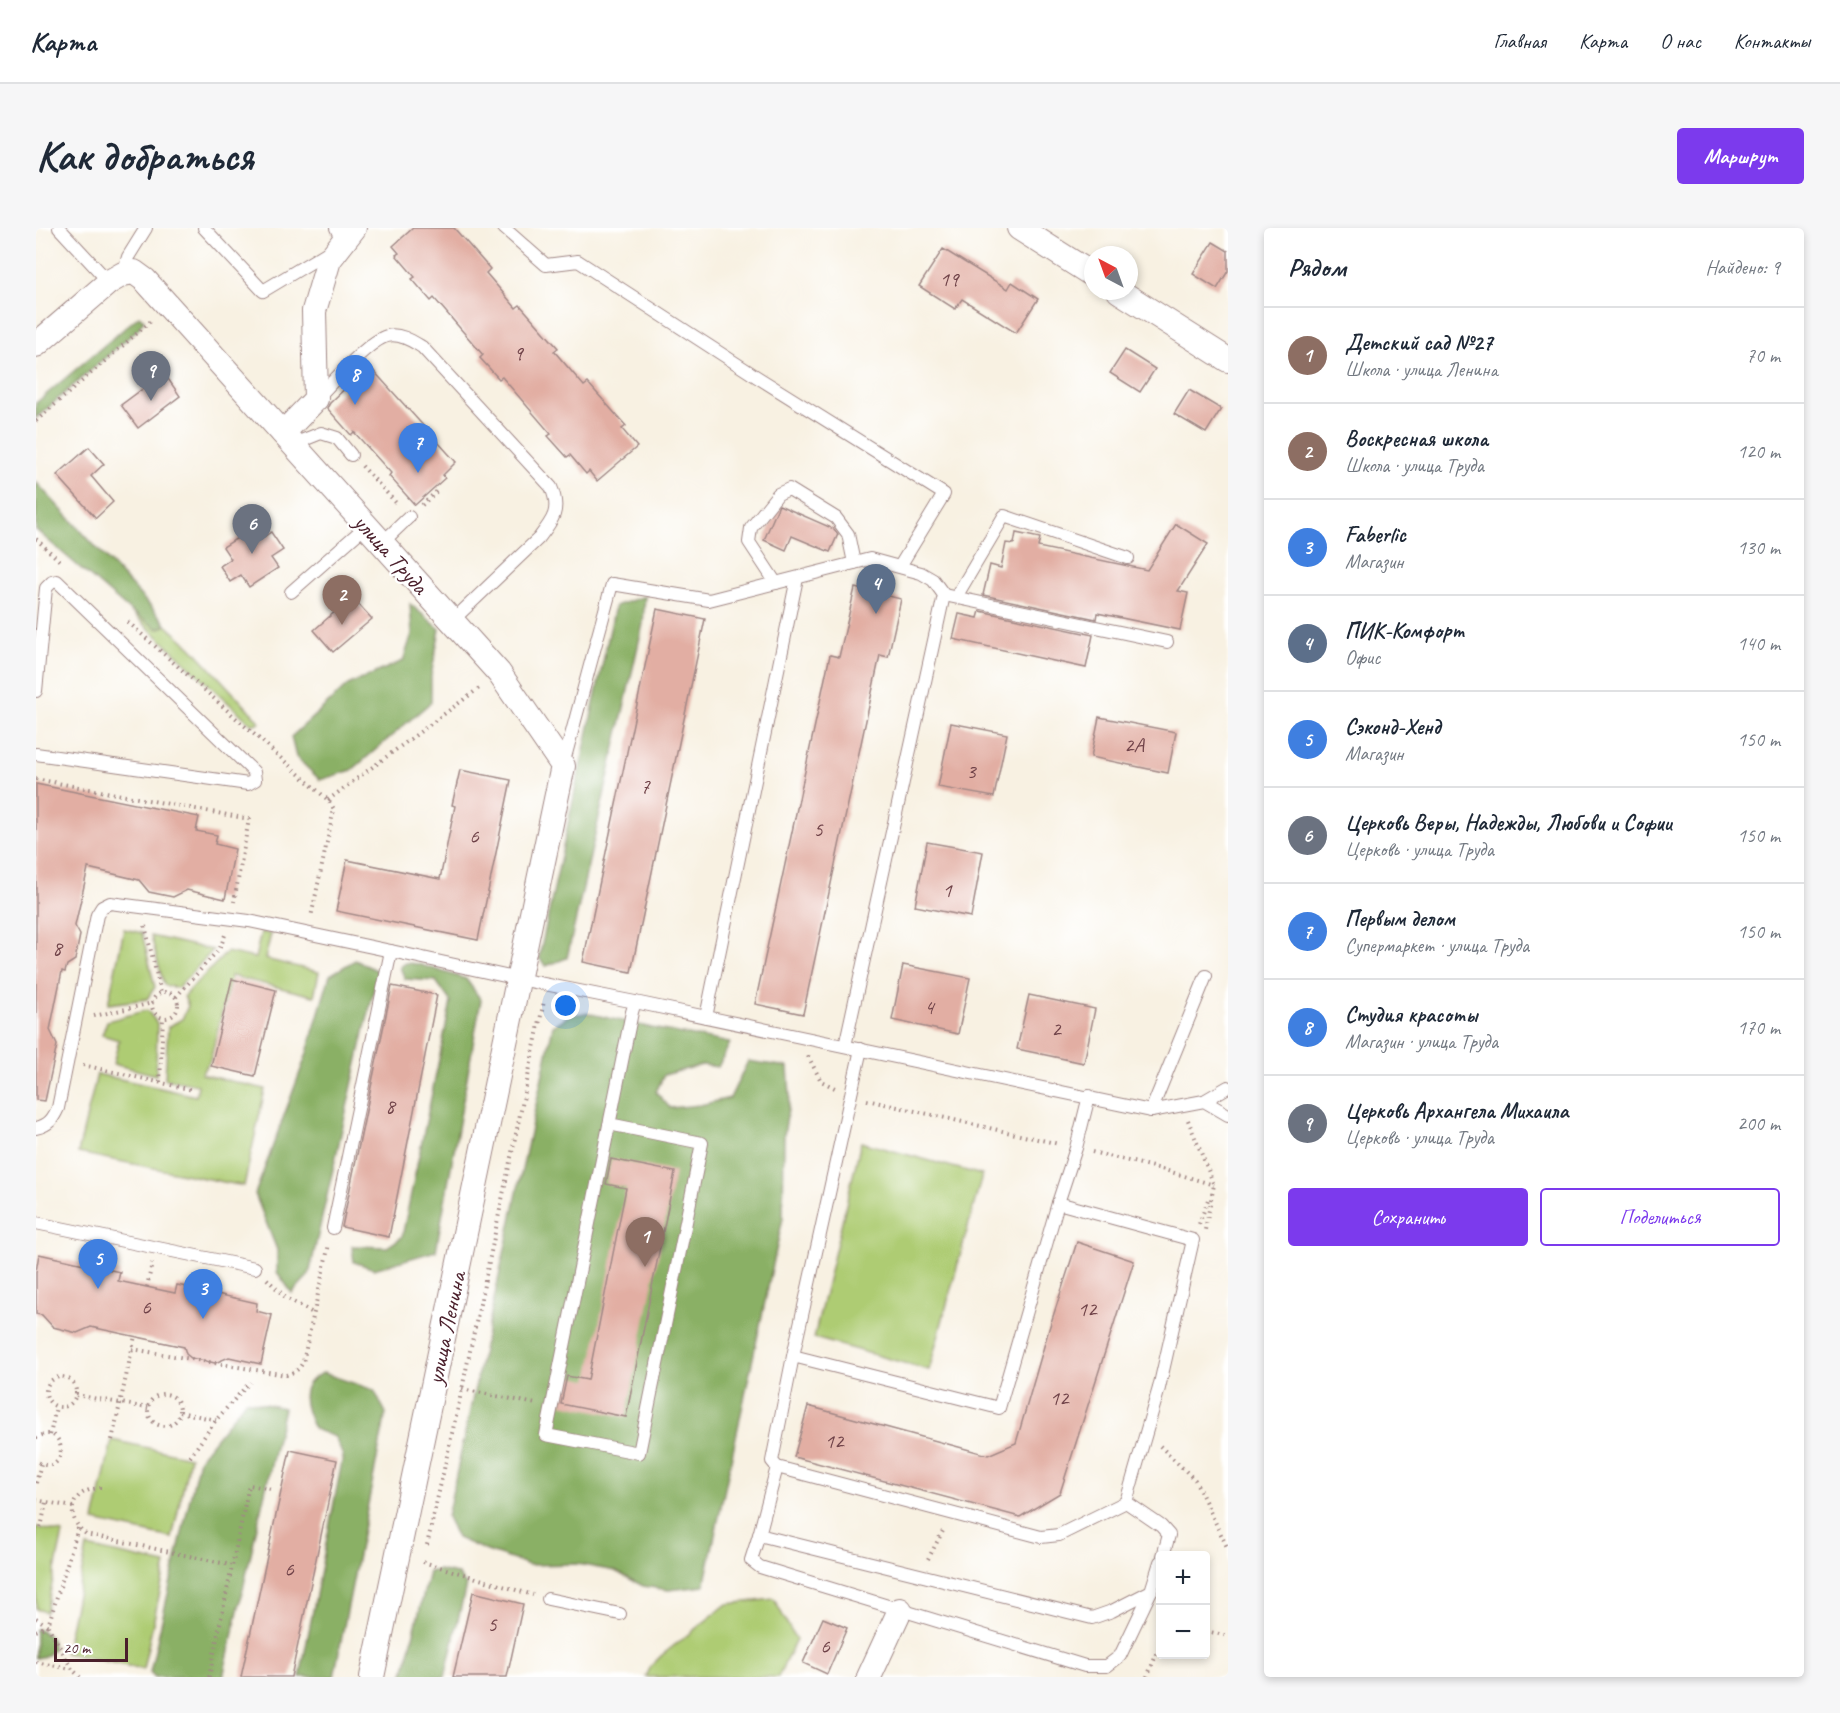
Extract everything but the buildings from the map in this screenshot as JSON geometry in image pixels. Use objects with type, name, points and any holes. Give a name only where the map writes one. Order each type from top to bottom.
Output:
[{"type":"street","points":[[1019,228],[1084,269]]},
{"type":"street","points":[[289,439],[316,399],[315,311],[329,260],[344,233]]},
{"type":"street","name":"улица Труда","points":[[116,278],[134,272],[145,280],[168,305],[499,673],[563,766]]},
{"type":"street","points":[[41,340],[116,278]]},
{"type":"street","points":[[1133,300],[1228,360]]},
{"type":"street","points":[[519,979],[563,766]]},
{"type":"street","name":"улица Ленина","points":[[372,1677],[519,979]]},
{"type":"street","points":[[869,1677],[900,1610]]},
{"type":"lane","points":[[60,228],[116,278],[146,228]]},
{"type":"lane","points":[[204,228],[263,291],[344,233]]},
{"type":"lane","points":[[504,228],[546,265],[578,261],[944,494],[900,566]]},
{"type":"lane","points":[[316,399],[372,344],[386,336],[397,336],[410,340],[422,348],[551,488],[556,499],[555,512],[549,525],[539,538],[452,621]]},
{"type":"lane","points":[[289,439],[301,441],[321,433],[337,438],[351,454]]},
{"type":"lane","points":[[776,583],[749,542],[751,528],[778,494],[789,489],[832,514],[842,524],[848,534],[854,563]]},
{"type":"lane","points":[[845,1046],[950,596],[1004,516],[1128,558]]},
{"type":"lane","points":[[291,592],[374,534],[409,517]]},
{"type":"lane","points":[[563,766],[612,584],[709,600],[870,559],[921,573],[933,580],[950,596],[1167,642]]},
{"type":"lane","points":[[706,1017],[797,578]]},
{"type":"lane","points":[[36,691],[46,588],[52,582],[57,581],[254,772],[255,780],[248,784],[204,779],[36,754]]},
{"type":"lane","points":[[36,1128],[52,1120],[58,1108],[98,915],[102,907],[110,903],[231,919],[1089,1096],[1151,1111],[1204,1101],[1228,1087]]},
{"type":"lane","points":[[333,1228],[391,951]]},
{"type":"lane","points":[[1151,1111],[1206,976]]},
{"type":"lane","points":[[609,1124],[702,1143],[639,1453],[546,1435],[609,1124],[635,1002]]},
{"type":"lane","points":[[861,1049],[793,1356],[772,1461],[777,1467],[1041,1537],[1059,1535],[1126,1502],[1160,1388],[1193,1240],[1058,1203]]},
{"type":"lane","points":[[793,1356],[999,1408],[1089,1096]]},
{"type":"lane","points":[[1204,1101],[1228,1115]]},
{"type":"lane","points":[[36,1223],[255,1268]]},
{"type":"lane","points":[[777,1467],[751,1560],[760,1567],[1085,1666],[1107,1666],[1120,1656],[1156,1576]]},
{"type":"lane","points":[[1126,1502],[1161,1526],[1169,1535],[1164,1551]]},
{"type":"lane","points":[[759,1535],[1092,1618],[1112,1611],[1151,1591]]},
{"type":"lane","points":[[548,1599],[620,1614]]},
{"type":"path","points":[[36,421],[168,305]]},
{"type":"path","points":[[351,454],[409,517],[438,490]]},
{"type":"path","points":[[328,800],[499,673]]},
{"type":"path","points":[[36,779],[249,819],[231,919],[220,948],[176,997]]},
{"type":"path","points":[[141,908],[161,993]]},
{"type":"path","points":[[161,993],[169,993],[176,997],[178,1009],[169,1017],[163,1017],[154,1011],[154,998],[161,993]]},
{"type":"path","points":[[76,1021],[153,1003]]},
{"type":"path","points":[[160,1082],[163,1017]]},
{"type":"path","points":[[68,1062],[193,1090]]},
{"type":"path","points":[[1182,1105],[1214,1185],[1193,1240]]},
{"type":"path","points":[[132,1349],[286,1375],[300,1369],[333,1228]]},
{"type":"path","points":[[255,1268],[286,1298],[314,1313]]},
{"type":"path","points":[[112,1440],[135,1336]]},
{"type":"path","points":[[68,1378],[75,1385],[76,1395],[67,1406],[56,1407],[48,1401],[47,1386],[53,1379],[68,1378]]},
{"type":"path","points":[[190,1457],[216,1420],[250,1382]]},
{"type":"path","points":[[462,1389],[552,1407]]},
{"type":"path","points":[[166,1394],[175,1398],[180,1412],[176,1420],[163,1425],[151,1418],[148,1408],[156,1396],[166,1394]]},
{"type":"path","points":[[76,1395],[148,1408]]},
{"type":"path","points":[[50,1435],[56,1407]]},
{"type":"path","points":[[180,1412],[216,1420]]},
{"type":"path","points":[[36,1438],[40,1435],[50,1435],[59,1440],[61,1445],[61,1454],[54,1463],[41,1464],[36,1461]]},
{"type":"path","points":[[1157,1444],[1195,1480],[1228,1549]]},
{"type":"path","points":[[36,1483],[41,1464]]},
{"type":"path","points":[[209,1677],[249,1485],[272,1489]]},
{"type":"path","points":[[101,1488],[89,1488],[80,1493],[73,1507],[73,1518],[78,1528],[86,1534],[231,1565]]},
{"type":"path","points":[[36,1500],[73,1507]]},
{"type":"path","points":[[40,1528],[46,1502]]},
{"type":"path","points":[[48,1626],[78,1528]]},
{"type":"path","points":[[423,1562],[548,1599]]},
{"type":"path","points":[[36,1618],[48,1626],[72,1669],[80,1677]]},
{"type":"path","points":[[36,1631],[48,1626]]},
{"type":"path","points":[[1210,1632],[1228,1636]]},
{"type":"path","points":[[1147,1677],[1156,1657]]},
{"type":"path","points":[[36,1662],[72,1669]]},
{"type":"green space","points":[[139,316],[144,320],[138,329],[36,418],[36,403]]},
{"type":"green space","points":[[36,482],[166,625],[158,629],[128,609],[36,530]]},
{"type":"green space","points":[[645,596],[643,624],[567,958],[546,966],[539,958],[615,606]]},
{"type":"green space","points":[[410,604],[440,629],[431,676],[431,702],[352,770],[320,780],[296,757],[291,737],[348,685],[403,661],[412,634]]},
{"type":"green space","points":[[128,609],[158,629],[166,625],[192,648],[260,722],[252,725]]},
{"type":"green space","points":[[124,929],[142,933],[155,987],[147,999],[108,1004]]},
{"type":"green space","points":[[261,932],[271,934],[265,959],[319,972],[314,996],[231,976],[210,1061],[201,1074],[265,1089],[244,1186],[78,1153],[97,1074],[196,1096],[198,1085],[165,1079],[168,1027],[182,1019],[188,1006],[184,996],[227,952],[255,958]]},
{"type":"green space","points":[[151,936],[213,950],[178,988],[164,985]]},
{"type":"green space","points":[[355,960],[378,971],[309,1275],[292,1293],[277,1272],[277,1250],[255,1194],[306,1056],[330,975]]},
{"type":"green space","points":[[406,963],[418,964],[466,979],[481,1000],[436,1251],[374,1269],[354,1262],[352,1246],[387,1247],[402,1237],[451,1002],[436,981],[405,979],[400,967]]},
{"type":"green space","points":[[147,1010],[157,1023],[156,1075],[113,1064],[119,1040],[102,1035],[107,1021]]},
{"type":"green space","points":[[587,1013],[730,1043],[718,1067],[702,1065],[664,1075],[656,1092],[670,1108],[700,1105],[730,1098],[748,1061],[788,1067],[790,1097],[784,1135],[783,1218],[704,1586],[669,1590],[643,1586],[615,1571],[577,1564],[529,1565],[457,1538],[447,1517],[553,1026],[570,1015]]},
{"type":"green space","points":[[861,1142],[982,1175],[929,1370],[814,1338]]},
{"type":"green space","points":[[323,1373],[374,1390],[386,1413],[334,1677],[300,1677],[343,1456],[335,1437],[314,1429],[305,1405],[304,1397],[308,1383]]},
{"type":"green space","points":[[246,1400],[284,1408],[223,1677],[155,1677],[150,1672],[199,1459]]},
{"type":"green space","points":[[112,1440],[190,1457],[172,1538],[94,1521]]},
{"type":"green space","points":[[36,1527],[63,1533],[46,1612],[36,1609]]},
{"type":"green space","points":[[87,1547],[166,1564],[143,1669],[65,1653]]},
{"type":"green space","points":[[438,1570],[457,1574],[466,1585],[445,1677],[403,1677],[429,1572]]},
{"type":"green space","points":[[774,1599],[796,1640],[778,1677],[646,1677],[651,1666],[662,1655],[727,1604]]},
{"type":"green space","points":[[36,1629],[48,1636],[52,1641],[53,1649],[46,1656],[36,1658]]},
{"type":"place","name":"Церковь Архангела Михаила","points":[[151,401]]},
{"type":"place","name":"Студия красоты","points":[[355,405]]},
{"type":"place","name":"Первым делом","points":[[418,473]]},
{"type":"place","name":"Церковь Веры, Надежды, Любови и Софии","points":[[252,554]]},
{"type":"place","name":"ПИК-Комфорт","points":[[876,614]]},
{"type":"place","name":"Воскресная школа","points":[[342,625]]},
{"type":"place","name":"Детский сад №27","points":[[645,1267]]},
{"type":"place","name":"Сэконд-Хенд","points":[[98,1289]]},
{"type":"place","name":"Faberlic","points":[[203,1319]]}]
